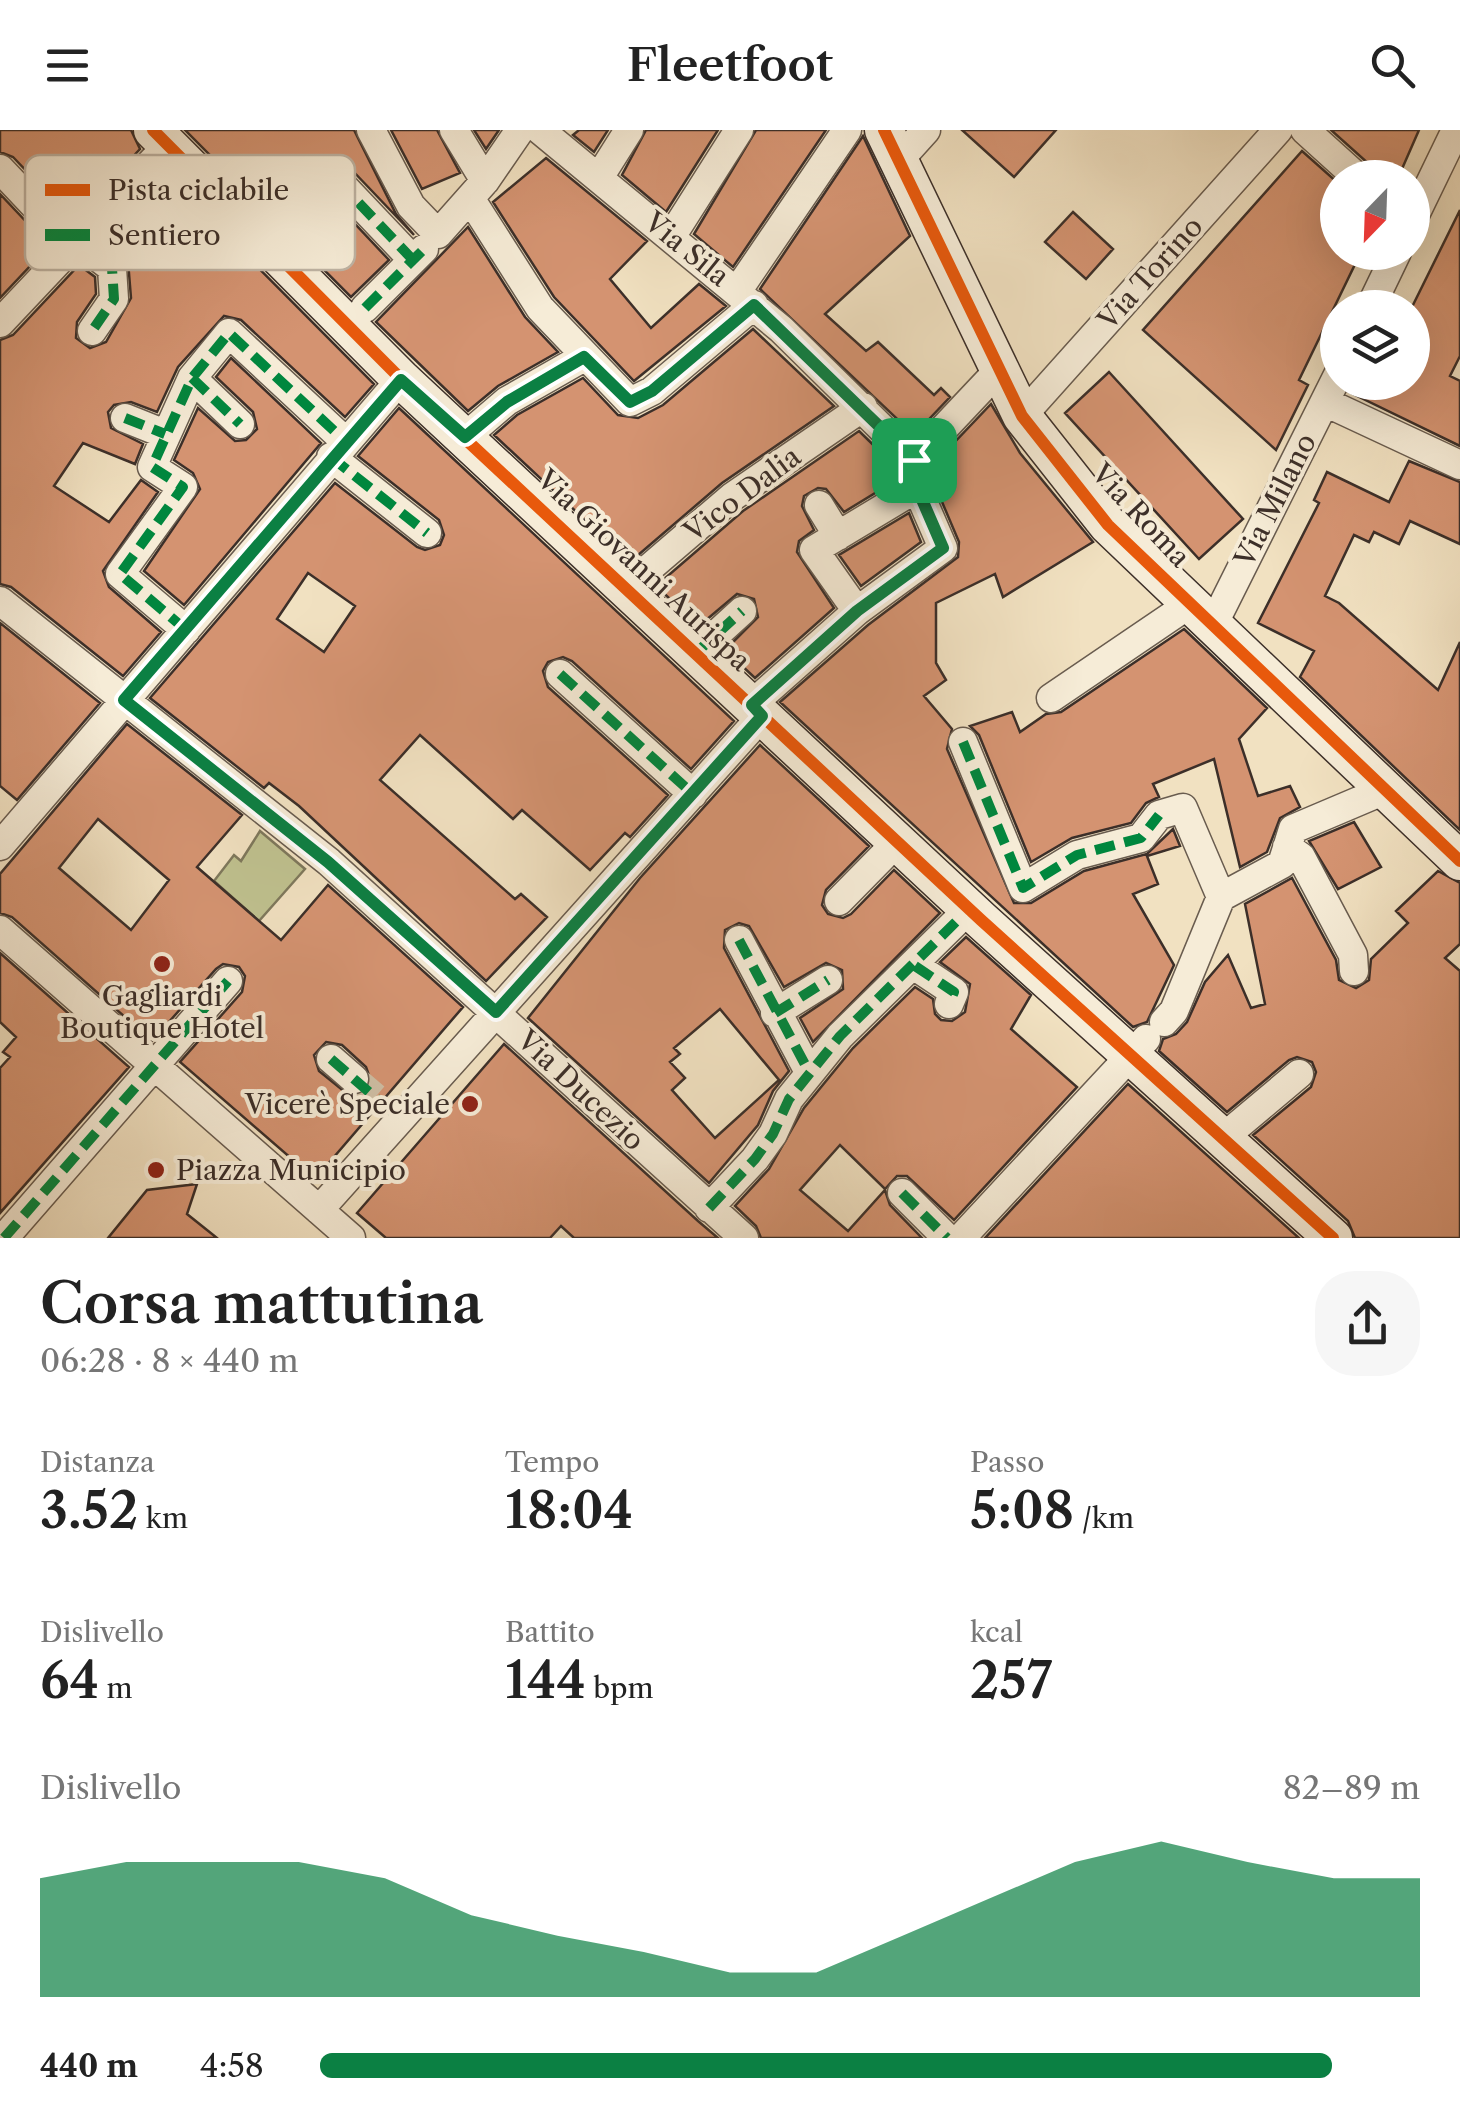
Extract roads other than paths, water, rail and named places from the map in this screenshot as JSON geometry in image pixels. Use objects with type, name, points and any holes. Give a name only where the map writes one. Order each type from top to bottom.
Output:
[{"type":"main road","name":"Via Giovanni Aurispa","points":[[161,135],[181,155]]},
{"type":"main road","name":"Via Roma","points":[[891,145],[1022,416],[1108,524],[1460,861]]},
{"type":"main road","name":"Via Giovanni Aurispa","points":[[293,270],[401,380],[969,909],[1147,1038],[1224,1138],[1313,1232]]},
{"type":"street","points":[[371,130],[411,206],[425,248]]},
{"type":"street","points":[[454,130],[478,190],[540,308],[630,402],[652,391],[746,298],[847,130]]},
{"type":"street","points":[[366,308],[478,190],[520,130]]},
{"type":"street","name":"Via Sila","points":[[540,130],[746,298],[914,460]]},
{"type":"street","points":[[600,176],[630,130]]},
{"type":"street","points":[[671,237],[740,130]]},
{"type":"street","points":[[891,145],[926,130]]},
{"type":"street","name":"Via Torino","points":[[1022,416],[1278,130]]},
{"type":"street","points":[[1305,130],[1338,160]]},
{"type":"street","points":[[1430,184],[1456,130]]},
{"type":"street","points":[[145,155],[161,135]]},
{"type":"street","points":[[0,169],[25,194]]},
{"type":"street","points":[[355,194],[425,248]]},
{"type":"street","points":[[0,323],[50,270]]},
{"type":"street","points":[[92,331],[114,298],[112,270]]},
{"type":"street","points":[[186,630],[120,574],[183,487],[152,467],[192,378],[229,333],[338,449],[427,533]]},
{"type":"street","points":[[465,437],[507,402],[584,357]]},
{"type":"street","points":[[318,1210],[390,1110],[496,1012],[692,794],[757,711],[857,611],[943,548],[917,488],[914,460],[998,371]]},
{"type":"street","points":[[192,378],[240,424]]},
{"type":"street","points":[[6,826],[186,630],[401,380]]},
{"type":"street","points":[[1325,402],[1460,466]]},
{"type":"street","name":"Via Milano","points":[[1202,614],[1325,402]]},
{"type":"street","name":"Vico Dalia","points":[[626,588],[732,497],[862,407]]},
{"type":"street","points":[[125,418],[165,434]]},
{"type":"street","points":[[857,611],[814,550],[917,488]]},
{"type":"street","points":[[819,506],[838,536]]},
{"type":"street","name":"Via Ducezio","points":[[0,601],[328,862],[744,1238]]},
{"type":"street","points":[[696,652],[742,610]]},
{"type":"street","points":[[1051,698],[1202,614]]},
{"type":"street","points":[[560,674],[692,794]]},
{"type":"street","points":[[963,742],[1022,888],[1077,855],[1140,838],[1159,815],[1183,808],[1221,896]]},
{"type":"street","points":[[961,1238],[1174,1011],[1221,896],[1282,864],[1293,829],[1386,790]]},
{"type":"street","points":[[839,902],[897,842]]},
{"type":"street","points":[[1287,847],[1301,858],[1354,955],[1354,971]]},
{"type":"street","points":[[709,1208],[774,1134],[809,1072],[969,909]]},
{"type":"street","points":[[0,930],[351,1238]]},
{"type":"street","points":[[739,940],[809,1072]]},
{"type":"street","points":[[915,966],[954,992],[949,1004]]},
{"type":"street","points":[[775,1013],[828,980]]},
{"type":"street","points":[[4,1238],[228,982]]},
{"type":"street","points":[[331,1059],[354,1078]]},
{"type":"street","points":[[1224,1138],[1298,1074]]},
{"type":"street","points":[[902,1193],[947,1238]]},
{"type":"tunnel","points":[[354,1079],[381,1102]]},
{"type":"place","name":"Gagliardi Boutique Hotel","points":[[162,964]]},
{"type":"place","name":"Vicerè Speciale","points":[[470,1104]]},
{"type":"place","name":"Piazza Municipio","points":[[156,1170]]}]
